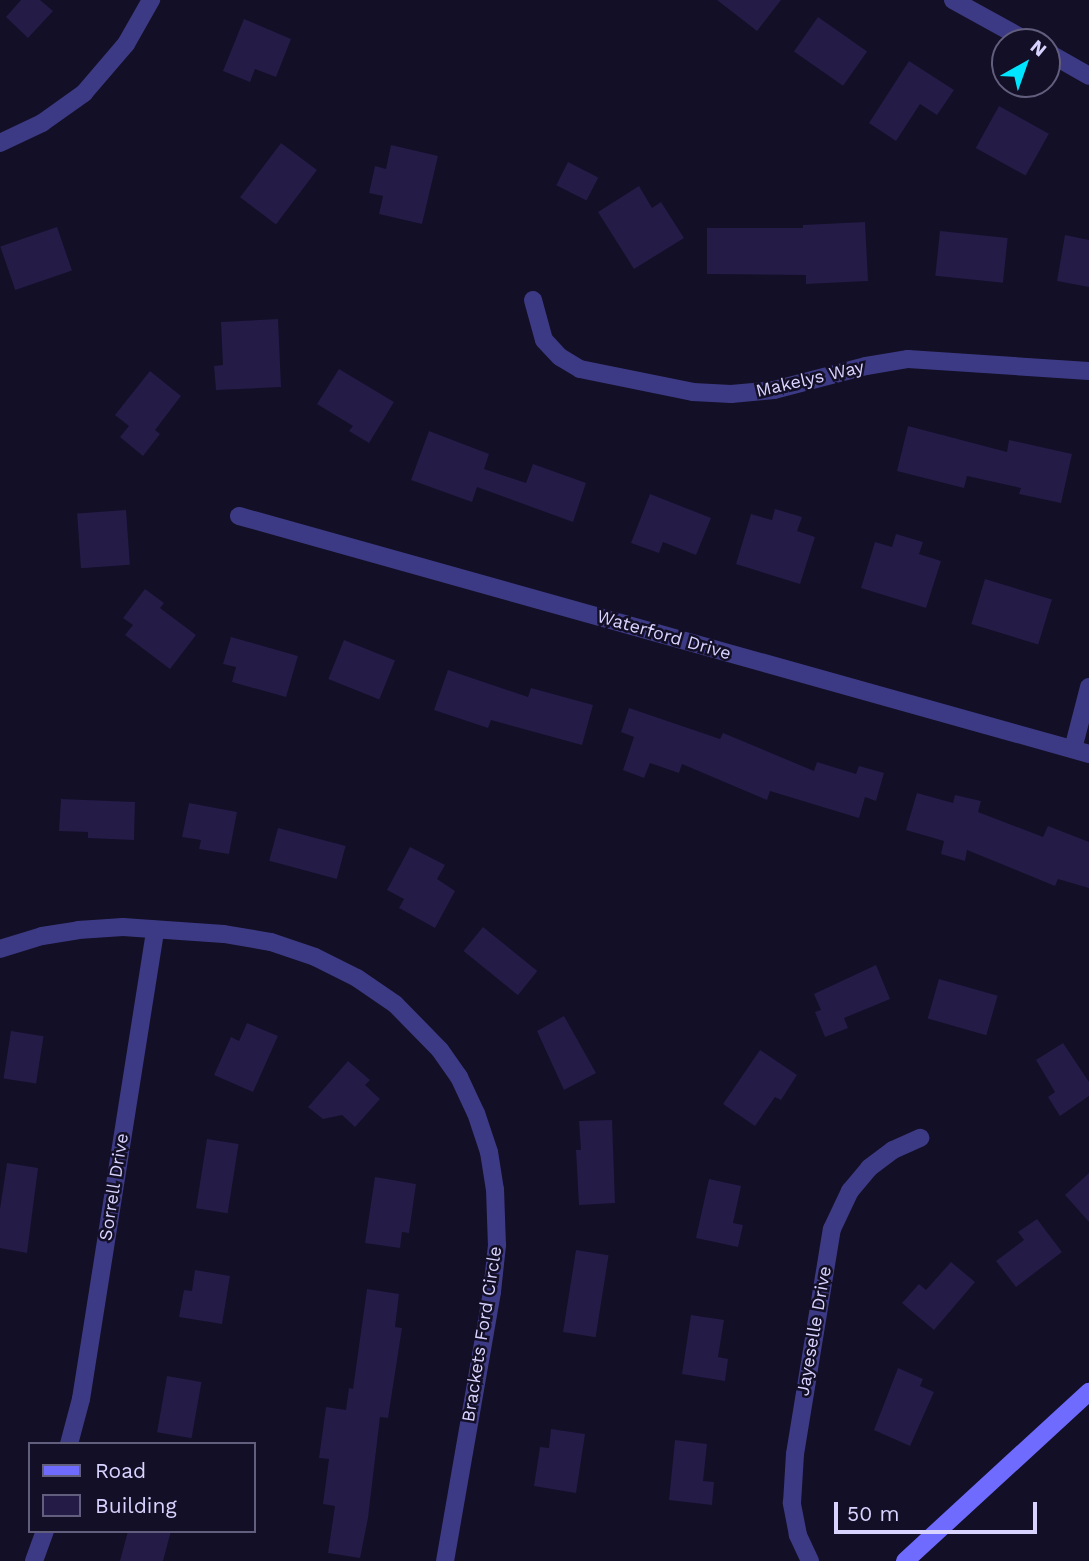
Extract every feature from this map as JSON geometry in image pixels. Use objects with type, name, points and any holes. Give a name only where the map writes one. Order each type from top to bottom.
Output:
[{"type":"street","points":[[0,143],[43,123],[84,93],[126,44],[151,0]]},
{"type":"street","points":[[953,0],[1004,28]]},
{"type":"street","points":[[1061,60],[1089,76]]},
{"type":"street","name":"Makelys Way","points":[[533,300],[544,340],[560,358],[580,369],[693,392],[731,394],[774,390],[866,366],[908,359],[1089,371]]},
{"type":"street","name":"Waterford Drive","points":[[239,516],[1081,751]]},
{"type":"street","points":[[1081,751],[1089,687]]},
{"type":"street","name":"Brackets Ford Circle","points":[[0,949],[42,936],[123,927],[224,934],[271,942],[315,957],[357,978],[395,1004],[424,1031],[459,1077],[476,1113],[489,1152],[495,1189],[497,1245],[492,1292],[445,1561]]},
{"type":"street","name":"Sorrell Drive","points":[[70,1442],[81,1399],[155,930]]},
{"type":"street","name":"Jayeselle Drive","points":[[810,1561],[797,1535],[792,1503],[795,1454],[832,1229],[845,1200],[869,1168],[893,1150],[920,1138]]},
{"type":"street","points":[[905,1561],[1089,1392]]},
{"type":"street","points":[[34,1561],[44,1533]]},
{"type":"building","points":[[21,0],[40,0],[53,11],[28,38],[6,17]]},
{"type":"building","points":[[717,0],[781,0],[757,31]]},
{"type":"building","points":[[818,17],[867,51],[843,86],[794,51]]},
{"type":"building","points":[[244,19],[291,39],[276,77],[255,69],[250,82],[223,71]]},
{"type":"building","points":[[909,61],[954,90],[937,115],[920,104],[896,141],[869,123]]},
{"type":"building","points":[[999,106],[1049,134],[1026,176],[976,148]]},
{"type":"building","points":[[281,143],[317,170],[276,224],[240,197]]},
{"type":"building","points":[[391,145],[438,156],[422,224],[379,214],[383,196],[369,193],[375,166],[386,169]]},
{"type":"building","points":[[568,162],[598,177],[586,201],[556,185]]},
{"type":"building","points":[[639,186],[652,208],[661,202],[684,238],[634,269],[598,212]]},
{"type":"building","points":[[865,222],[868,281],[806,284],[806,275],[707,274],[707,228],[803,228],[803,225]]},
{"type":"building","points":[[57,227],[72,270],[15,290],[0,247]]},
{"type":"building","points":[[940,231],[1008,238],[1003,283],[935,276]]},
{"type":"building","points":[[1065,235],[1089,240],[1089,287],[1057,281]]},
{"type":"building","points":[[278,319],[281,387],[216,390],[214,366],[223,365],[221,322]]},
{"type":"building","points":[[339,369],[394,402],[369,443],[349,431],[353,426],[317,404]]},
{"type":"building","points":[[150,371],[181,396],[155,430],[160,434],[143,456],[120,437],[129,426],[115,415]]},
{"type":"building","points":[[908,426],[1007,452],[1009,440],[1072,454],[1061,503],[1019,494],[1021,488],[967,476],[964,488],[897,471]]},
{"type":"building","points":[[429,431],[489,454],[484,469],[526,483],[533,464],[586,483],[573,522],[477,487],[472,502],[411,480]]},
{"type":"building","points":[[650,494],[711,518],[696,555],[663,542],[659,553],[631,543]]},
{"type":"building","points":[[775,509],[802,517],[797,531],[815,537],[800,584],[736,564],[751,514],[772,520]]},
{"type":"building","points":[[126,510],[130,565],[81,568],[77,513]]},
{"type":"building","points":[[896,534],[923,542],[919,554],[941,561],[926,608],[861,588],[875,542],[892,547]]},
{"type":"building","points":[[985,579],[1052,599],[1038,644],[971,624]]},
{"type":"building","points":[[145,589],[164,603],[160,608],[196,635],[170,669],[125,635],[133,625],[123,618]]},
{"type":"building","points":[[231,637],[298,656],[286,697],[232,682],[236,667],[223,664]]},
{"type":"building","points":[[344,640],[395,661],[379,700],[328,679]]},
{"type":"building","points":[[448,670],[528,697],[531,688],[593,705],[582,745],[491,720],[488,728],[434,710]]},
{"type":"building","points":[[629,708],[720,739],[723,733],[814,771],[817,762],[856,774],[859,766],[884,773],[876,801],[865,797],[859,818],[770,791],[767,800],[682,764],[679,773],[650,763],[644,778],[623,770],[634,737],[621,732]]},
{"type":"building","points":[[917,793],[953,803],[955,795],[981,801],[978,812],[1043,837],[1048,826],[1089,842],[1089,888],[1058,879],[1055,886],[967,850],[965,861],[941,854],[944,841],[906,830]]},
{"type":"building","points":[[61,799],[135,802],[134,840],[88,838],[88,832],[59,831]]},
{"type":"building","points":[[189,803],[237,812],[229,854],[199,849],[201,840],[182,837]]},
{"type":"building","points":[[278,828],[346,846],[337,879],[269,861]]},
{"type":"building","points":[[410,847],[445,865],[437,879],[455,891],[435,928],[399,908],[404,899],[387,890]]},
{"type":"building","points":[[483,927],[537,971],[518,995],[463,951]]},
{"type":"building","points":[[876,965],[890,999],[844,1018],[848,1028],[825,1037],[815,1012],[821,1010],[814,994]]},
{"type":"building","points":[[939,979],[998,996],[986,1035],[928,1018]]},
{"type":"building","points":[[564,1016],[596,1073],[564,1090],[537,1031]]},
{"type":"building","points":[[247,1023],[278,1036],[253,1092],[214,1075],[231,1037],[239,1041]]},
{"type":"building","points":[[11,1031],[44,1036],[36,1084],[3,1078]]},
{"type":"building","points":[[1063,1043],[1089,1082],[1089,1096],[1060,1116],[1048,1097],[1055,1092],[1036,1060]]},
{"type":"building","points":[[760,1050],[797,1075],[781,1100],[775,1097],[755,1126],[723,1104]]},
{"type":"building","points":[[348,1061],[370,1080],[365,1085],[380,1099],[355,1127],[342,1115],[323,1119],[308,1107]]},
{"type":"building","points":[[612,1120],[615,1203],[579,1205],[576,1150],[581,1150],[579,1121]]},
{"type":"building","points":[[207,1139],[239,1144],[228,1213],[196,1208]]},
{"type":"building","points":[[7,1163],[38,1168],[27,1253],[0,1248],[0,1209]]},
{"type":"building","points":[[1089,1173],[1089,1222],[1065,1195]]},
{"type":"building","points":[[375,1177],[416,1184],[409,1233],[402,1232],[400,1248],[365,1243]]},
{"type":"building","points":[[709,1179],[741,1186],[733,1223],[743,1225],[738,1247],[696,1238]]},
{"type":"building","points":[[1037,1219],[1062,1252],[1016,1287],[996,1261],[1024,1240],[1018,1232]]},
{"type":"building","points":[[576,1250],[609,1255],[596,1337],[563,1332]]},
{"type":"building","points":[[951,1262],[975,1282],[934,1330],[902,1303],[919,1284],[926,1290]]},
{"type":"building","points":[[195,1270],[230,1276],[222,1324],[179,1317],[184,1290],[192,1291]]},
{"type":"building","points":[[367,1289],[399,1294],[395,1327],[402,1328],[388,1418],[380,1417],[368,1518],[360,1558],[328,1553],[335,1506],[323,1504],[329,1459],[319,1458],[326,1407],[346,1410],[349,1388],[353,1389]]},
{"type":"building","points":[[691,1315],[724,1320],[718,1357],[728,1359],[725,1381],[682,1374]]},
{"type":"building","points":[[898,1368],[923,1379],[920,1386],[934,1392],[910,1446],[874,1430]]},
{"type":"building","points":[[167,1376],[201,1382],[192,1438],[157,1432]]},
{"type":"building","points":[[551,1429],[585,1434],[576,1493],[534,1486],[540,1447],[549,1448]]},
{"type":"building","points":[[675,1440],[707,1444],[703,1481],[714,1482],[712,1505],[669,1500]]},
{"type":"building","points":[[127,1533],[170,1533],[163,1561],[120,1561]]}]
